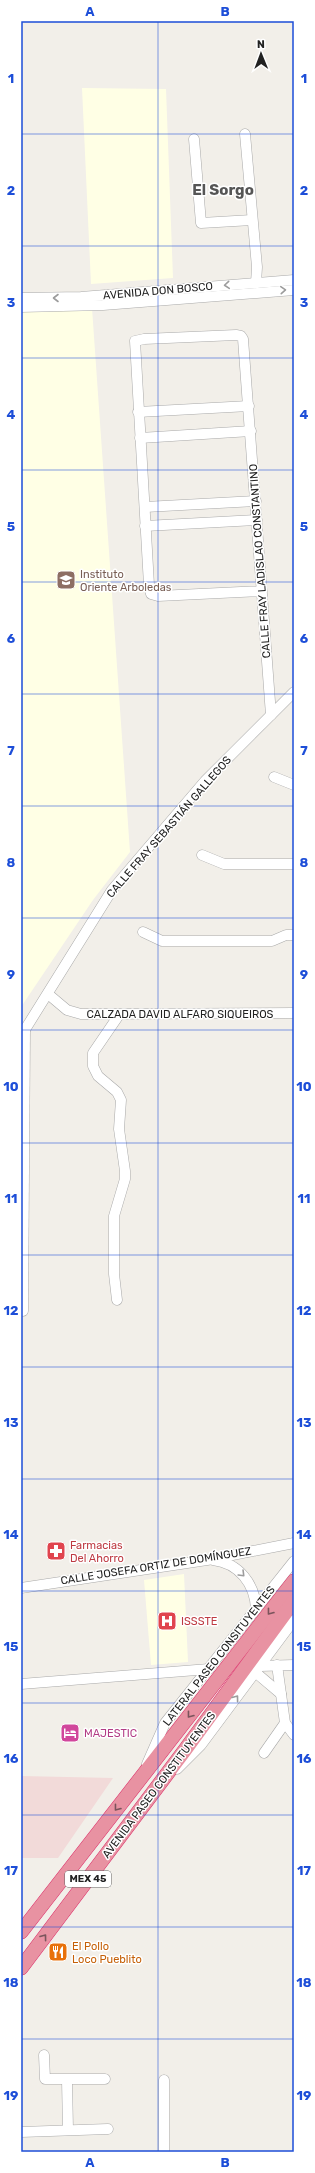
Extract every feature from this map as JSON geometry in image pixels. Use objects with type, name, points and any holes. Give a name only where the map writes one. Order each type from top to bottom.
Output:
[{"type":"highway","name":"AVENIDA PASEO CONSTITUYENTES","points":[[21,1932],[294,1581]]},
{"type":"highway","name":"AVENIDA PASEO CONSTITUYENTES","points":[[21,1968],[185,1750],[294,1601]]},
{"type":"street","points":[[245,134],[257,267],[256,283]]},
{"type":"street","points":[[194,139],[201,223],[252,220]]},
{"type":"street","name":"AVENIDA DON BOSCO","points":[[21,307],[294,280]]},
{"type":"street","name":"AVENIDA DON BOSCO","points":[[103,300],[294,290]]},
{"type":"street","name":"AVENIDA DON BOSCO","points":[[21,298],[81,302]]},
{"type":"street","name":"CALLE FRAY LADISLAO CONSTANTINO","points":[[138,412],[135,341],[144,339],[241,336],[244,339],[271,715]]},
{"type":"street","points":[[249,406],[138,412],[145,526],[151,594],[158,596],[262,591]]},
{"type":"street","points":[[140,438],[251,430]]},
{"type":"street","points":[[145,507],[256,501]]},
{"type":"street","points":[[145,526],[257,520]]},
{"type":"street","name":"CALLE FRAY SEBASTIÁN GALLEGOS","points":[[23,1033],[112,890],[205,781],[294,692]]},
{"type":"street","points":[[274,777],[294,785]]},
{"type":"street","points":[[202,855],[224,864],[294,864]]},
{"type":"street","points":[[143,932],[162,941],[272,941],[286,935],[294,935]]},
{"type":"street","name":"CALZADA DAVID ALFARO SIQUEIROS","points":[[48,994],[67,1010],[81,1014],[294,1013]]},
{"type":"street","points":[[117,1300],[114,1274],[114,1216],[125,1179],[119,1129],[120,1100],[117,1092],[98,1076],[93,1066],[93,1053],[119,1015]]},
{"type":"street","points":[[23,1033],[23,1311]]},
{"type":"street","name":"CALLE JOSEFA ORTIZ DE DOMÍNGUEZ","points":[[21,1588],[207,1560],[293,1543]]},
{"type":"street","points":[[207,1560],[224,1563],[243,1575],[254,1594],[256,1609]]},
{"type":"street","name":"LATERAL PASEO CONSITUYENTES","points":[[141,1777],[165,1723],[294,1561]]},
{"type":"street","points":[[155,1790],[201,1745],[294,1620]]},
{"type":"street","points":[[258,1669],[277,1665],[294,1665]]},
{"type":"street","points":[[277,1665],[285,1723],[294,1734]]},
{"type":"street","points":[[21,1684],[209,1669]]},
{"type":"street","points":[[258,1669],[281,1694]]},
{"type":"street","points":[[264,1753],[285,1723]]},
{"type":"street","points":[[44,2055],[45,2080],[105,2079]]},
{"type":"street","points":[[67,2080],[68,2130]]},
{"type":"street","points":[[164,2080],[164,2152]]},
{"type":"street","points":[[21,2132],[108,2130]]},
{"type":"shaded area","points":[[82,88],[166,89],[173,278],[91,284]]},
{"type":"shaded area","name":"Instituto Oriente Arboledas","points":[[21,308],[92,308],[130,852],[93,900],[21,1007]]},
{"type":"shaded area","name":"ISSSTE","points":[[184,1574],[188,1662],[151,1665],[144,1580]]},
{"type":"shaded area","points":[[21,1776],[113,1778],[58,1858],[21,1858]]},
{"type":"place","name":"Instituto Oriente Arboledas","points":[[66,580]]},
{"type":"place","name":"Farmacias Del Ahorro","points":[[56,1551]]},
{"type":"place","name":"ISSSTE","points":[[167,1621]]},
{"type":"place","name":"MAJESTIC","points":[[70,1733]]},
{"type":"place","name":"El Pollo Loco Pueblito","points":[[58,1952]]},
{"type":"district","name":"El Sorgo","points":[[223,190]]}]
